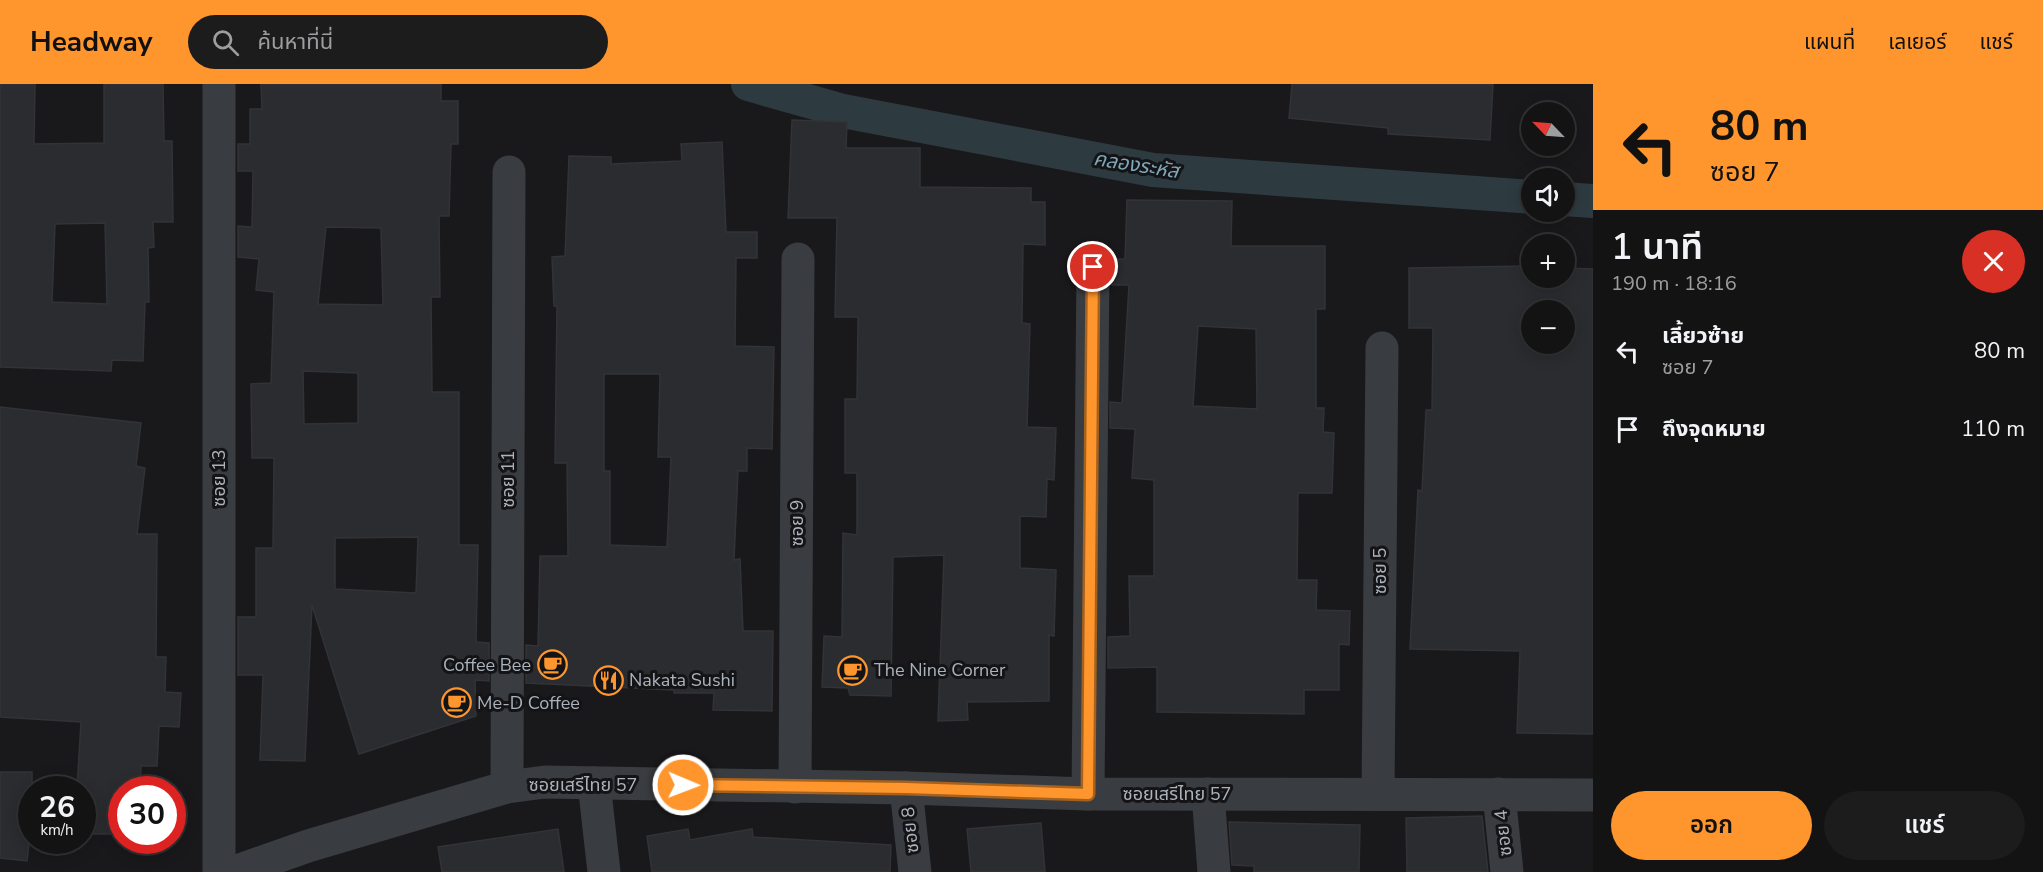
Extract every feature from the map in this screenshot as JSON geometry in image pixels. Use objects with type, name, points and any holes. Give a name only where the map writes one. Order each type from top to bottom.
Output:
[{"type":"street","name":"ซอย 13","points":[[219,84],[219,872]]},
{"type":"street","name":"ซอย 11","points":[[507,787],[509,171]]},
{"type":"street","name":"ซอย 9","points":[[795,787],[798,259]]},
{"type":"street","points":[[1088,794],[1093,267]]},
{"type":"street","name":"ซอย 5","points":[[1378,794],[1382,348]]},
{"type":"street","name":"ซอยเสรีไทย 57","points":[[234,872],[309,859],[507,787],[545,782],[906,788],[1088,794],[1593,795]]},
{"type":"street","points":[[594,783],[604,872]]},
{"type":"street","name":"ซอย 8","points":[[906,788],[915,872]]},
{"type":"street","points":[[1208,794],[1214,872]]},
{"type":"street","name":"ซอย 4","points":[[1499,794],[1507,872]]},
{"type":"building","points":[[0,84],[35,84],[34,144],[104,143],[104,84],[163,84],[164,141],[172,141],[173,222],[153,222],[154,247],[148,248],[149,302],[145,302],[143,361],[112,360],[111,371],[0,367]],"holes":[[[105,223],[107,304],[52,302],[55,224]]]},
{"type":"building","points":[[261,84],[441,84],[441,101],[458,101],[458,144],[451,144],[449,216],[439,216],[440,297],[431,297],[432,392],[459,392],[459,545],[478,545],[476,642],[489,643],[489,681],[475,680],[476,716],[359,754],[312,605],[305,761],[260,760],[263,675],[238,675],[238,617],[256,617],[256,548],[273,548],[274,458],[252,458],[251,384],[271,383],[274,292],[256,290],[259,259],[238,257],[238,226],[252,227],[253,171],[238,171],[238,144],[250,144],[250,109],[262,109]],"holes":[[[326,227],[381,228],[383,305],[318,304]],[[303,371],[358,373],[358,423],[304,424]],[[418,537],[416,593],[335,589],[335,538]]]},
{"type":"building","points":[[1292,84],[1493,84],[1490,140],[1388,134],[1388,128],[1289,118]]},
{"type":"building","points":[[792,120],[847,122],[846,148],[920,148],[920,187],[1031,188],[1031,202],[1045,202],[1045,245],[1023,244],[1022,323],[1030,324],[1027,427],[1056,428],[1054,480],[1047,479],[1046,517],[1020,516],[1020,568],[1056,570],[1054,636],[1049,635],[1049,701],[967,702],[968,720],[938,721],[944,555],[893,557],[891,696],[850,695],[848,688],[822,687],[824,636],[842,637],[843,533],[857,535],[857,473],[845,473],[845,399],[857,399],[858,317],[835,317],[837,218],[788,218]]},
{"type":"building","points":[[722,142],[726,232],[757,232],[757,258],[736,258],[735,346],[774,347],[772,449],[747,448],[747,471],[738,471],[734,560],[740,559],[743,631],[773,631],[772,711],[713,710],[714,693],[674,693],[674,690],[526,683],[526,645],[538,646],[540,556],[568,556],[567,463],[555,463],[557,306],[554,306],[552,257],[565,256],[569,156],[611,157],[611,164],[682,161],[681,144]],"holes":[[[604,374],[660,374],[658,457],[671,457],[667,547],[610,545],[610,471],[604,471]]]},
{"type":"building","points":[[1127,200],[1232,201],[1231,246],[1325,246],[1325,309],[1316,309],[1316,408],[1324,408],[1323,432],[1334,433],[1332,493],[1298,493],[1297,580],[1317,580],[1316,610],[1350,611],[1349,645],[1339,644],[1339,690],[1304,690],[1304,714],[1157,712],[1157,667],[1108,668],[1108,637],[1130,636],[1129,576],[1154,576],[1154,480],[1132,478],[1135,429],[1110,428],[1110,402],[1122,403],[1129,285],[1112,285],[1110,259],[1125,259]],"holes":[[[1198,326],[1256,329],[1257,409],[1193,406]]]},
{"type":"building","points":[[1521,266],[1521,288],[1575,288],[1575,268],[1593,269],[1593,734],[1517,733],[1520,651],[1410,649],[1418,490],[1422,491],[1426,410],[1432,410],[1433,328],[1409,328],[1409,268]]},
{"type":"building","points":[[0,407],[141,423],[136,466],[145,468],[137,534],[157,534],[156,657],[166,657],[165,692],[181,693],[179,727],[159,726],[157,766],[141,766],[141,776],[108,776],[108,834],[96,834],[96,776],[78,776],[81,722],[0,717]]},
{"type":"building","points":[[0,772],[32,772],[32,776],[18,776],[18,854],[28,854],[27,861],[0,858]]},
{"type":"building","points":[[1482,816],[1488,872],[1407,872],[1406,818]]},
{"type":"building","points":[[1229,822],[1360,825],[1359,872],[1254,872],[1254,866],[1232,865]]},
{"type":"building","points":[[1041,823],[1045,872],[971,872],[967,829]]},
{"type":"building","points":[[558,829],[564,872],[442,872],[438,847]]},
{"type":"building","points":[[688,829],[690,840],[752,829],[753,837],[891,845],[890,872],[652,872],[647,836]]},
{"type":"waterway","name":"คลองระหัส","points":[[748,84],[843,111],[1153,170],[1521,196]]},
{"type":"waterway","name":"คลองระหัส","points":[[1575,200],[1593,201]]},
{"type":"place","name":"Coffee Bee","points":[[552,665]]},
{"type":"place","name":"The Nine Corner","points":[[853,670]]},
{"type":"place","name":"Nakata Sushi","points":[[608,680]]},
{"type":"place","name":"Me-D Coffee","points":[[456,703]]},
{"type":"route","points":[[683,785],[906,788],[1088,794],[1093,267]]}]
